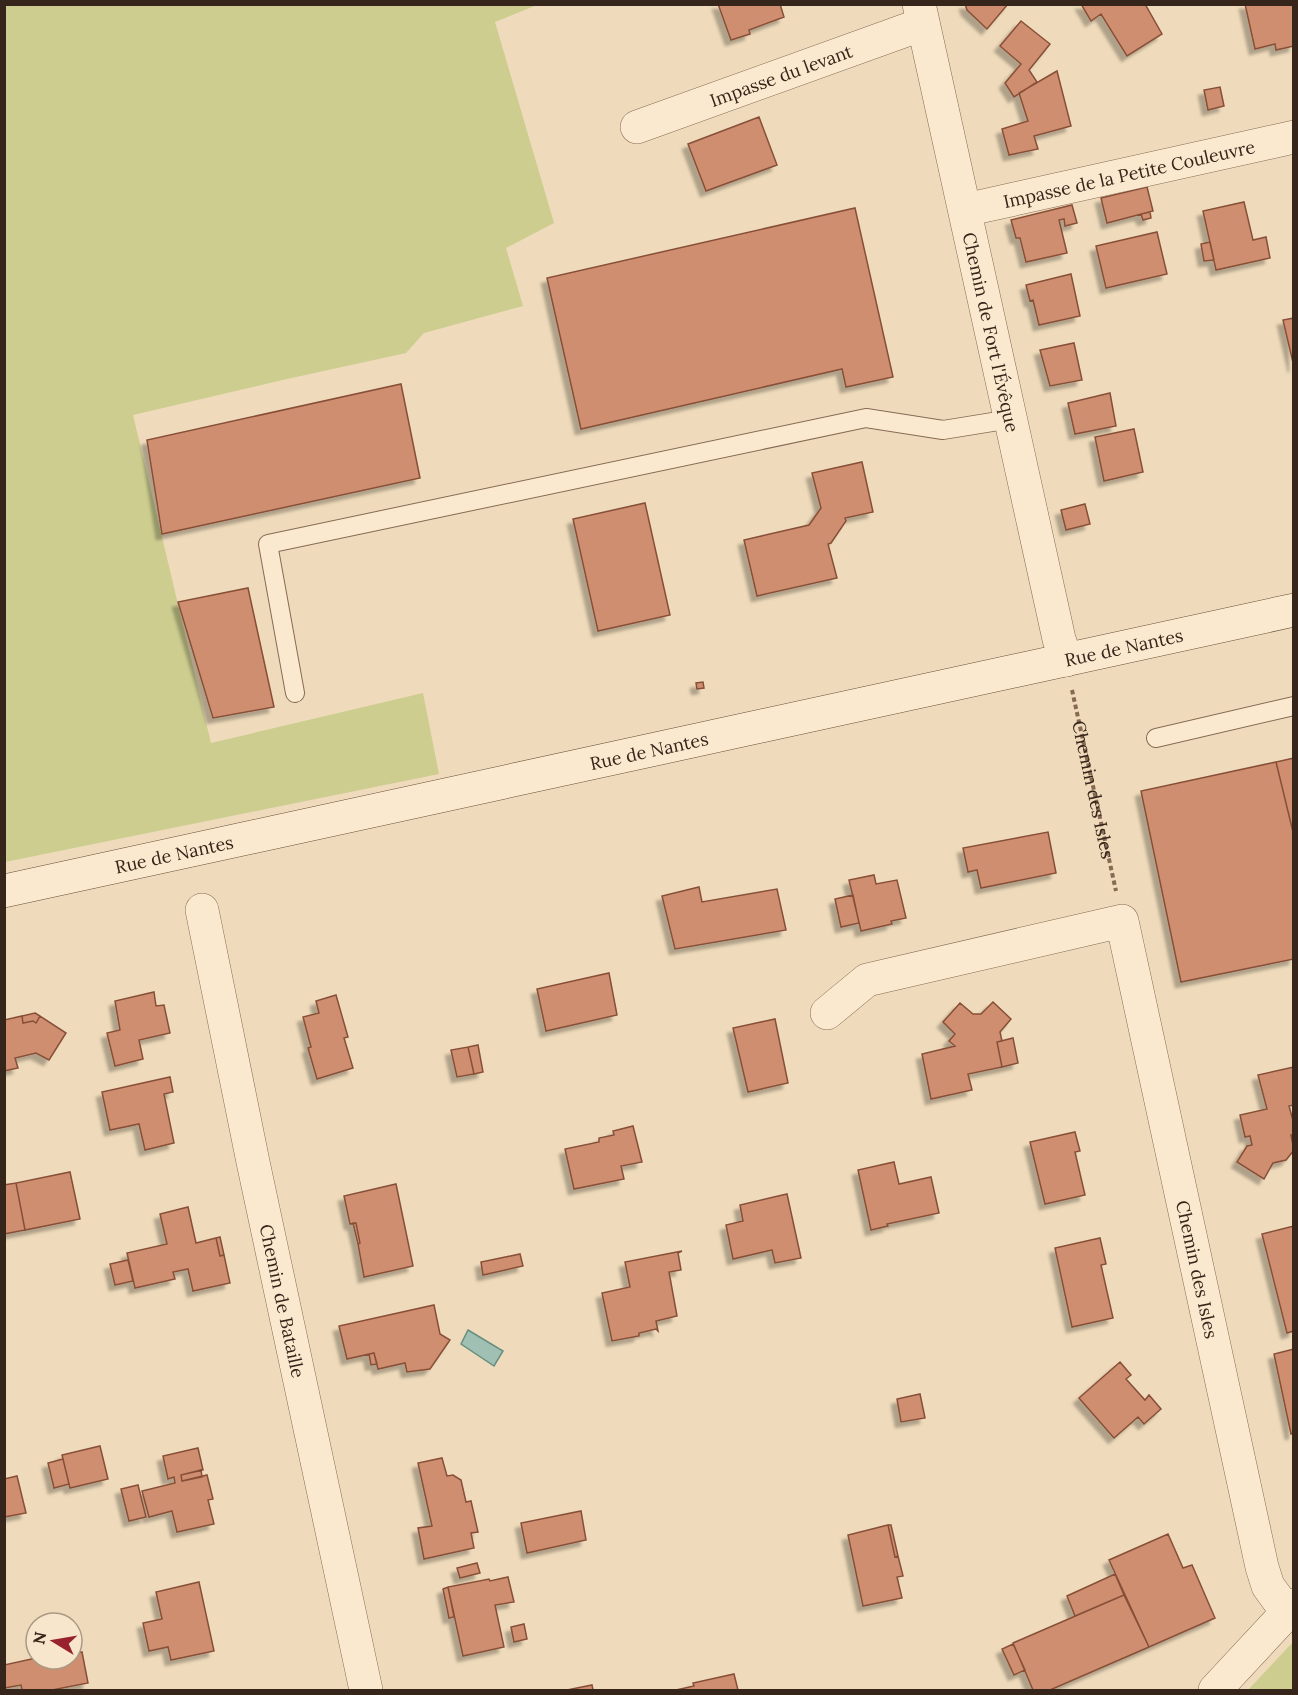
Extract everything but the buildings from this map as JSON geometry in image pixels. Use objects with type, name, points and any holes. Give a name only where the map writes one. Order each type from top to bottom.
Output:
[{"type":"street","name":"Impasse du levant","points":[[637,127],[921,14]]},
{"type":"street","name":"Chemin de Fort l'Évêque","points":[[921,14],[1059,639],[1066,660]]},
{"type":"street","name":"Impasse de la Petite Couleuvre","points":[[965,210],[1293,136]]},
{"type":"street","name":"Rue de Nantes","points":[[4,891],[1293,610]]},
{"type":"street","name":"Chemin de Bataille","points":[[201,910],[255,1174],[366,1690]]},
{"type":"street","points":[[827,1013],[867,980],[1122,921]]},
{"type":"street","name":"Chemin des Isles","points":[[1122,921],[1262,1567],[1268,1586],[1290,1608]]},
{"type":"street","points":[[1215,1690],[1290,1608]]},
{"type":"lane","points":[[295,693],[268,544],[866,418],[943,430],[1011,419]]},
{"type":"lane","points":[[1156,738],[1293,706]]},
{"type":"path","name":"Chemin des Isles","points":[[1066,660],[1122,921]]},
{"type":"green space","points":[[5,5],[537,5],[495,22],[554,223],[506,248],[523,306],[424,333],[406,353],[133,415],[211,743],[423,693],[439,774],[5,862]]},
{"type":"green space","points":[[1293,1642],[1293,1690],[1248,1690]]},
{"type":"shaded area","points":[[468,1330],[503,1351],[494,1366],[461,1344]]}]
